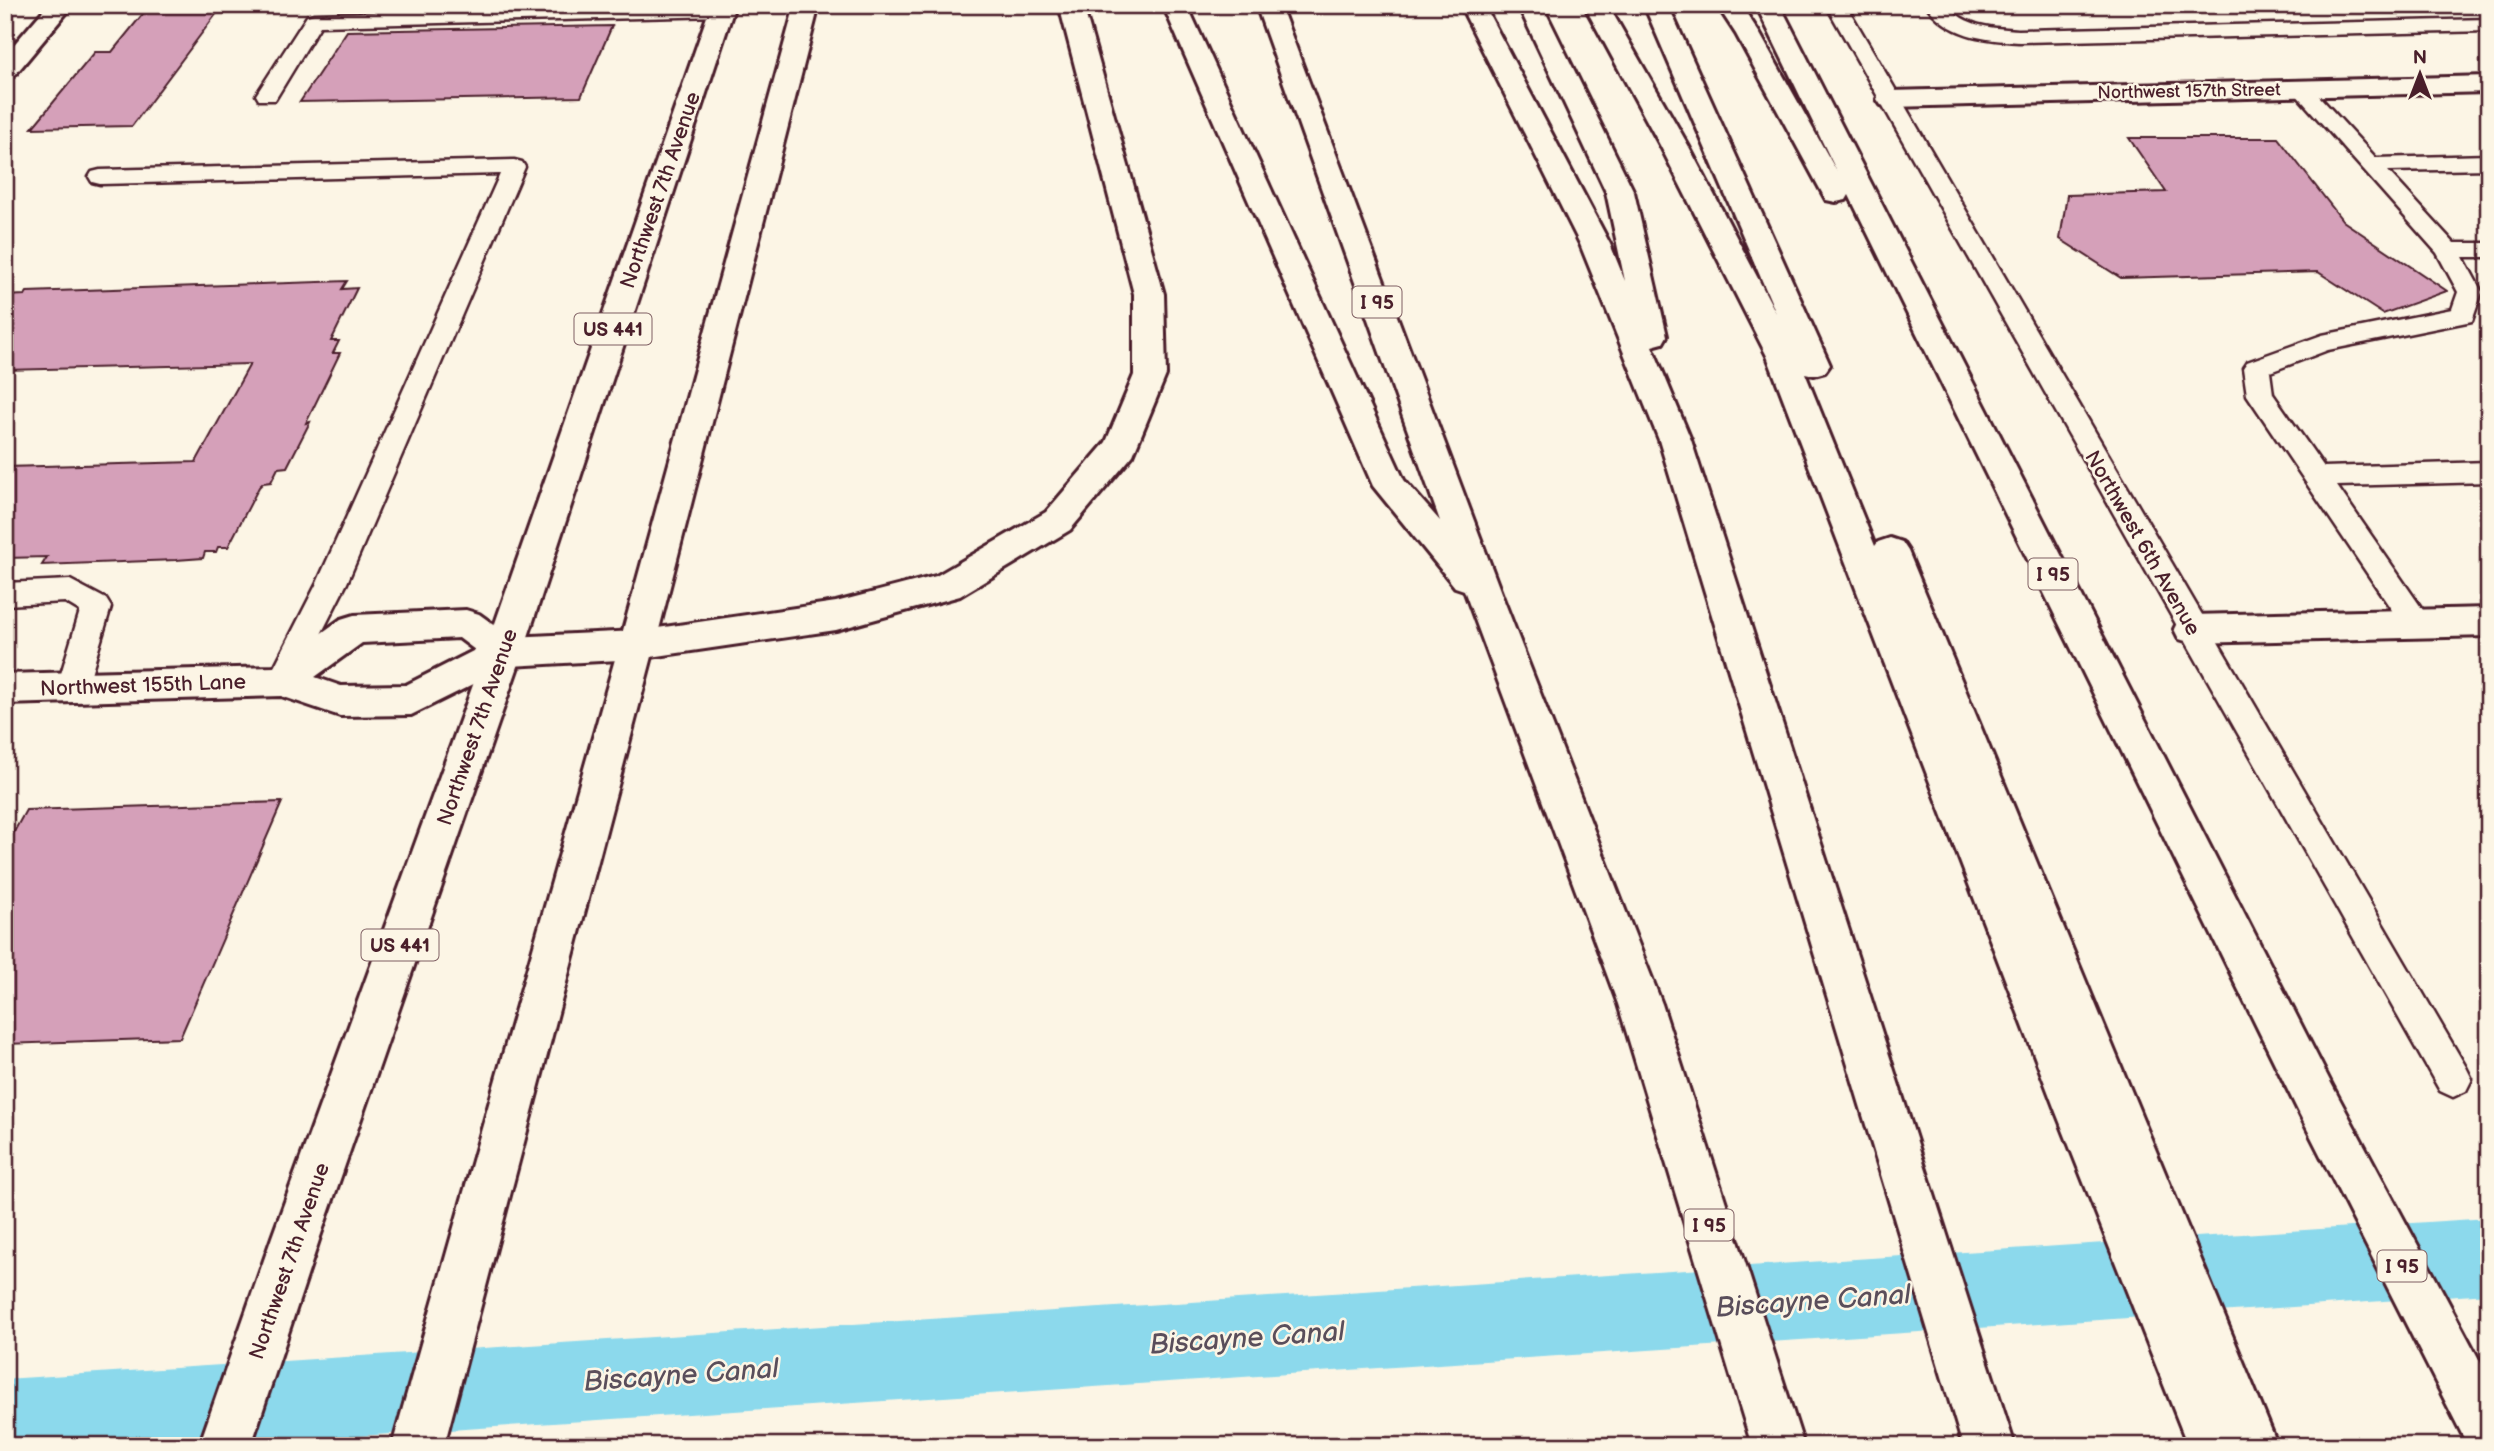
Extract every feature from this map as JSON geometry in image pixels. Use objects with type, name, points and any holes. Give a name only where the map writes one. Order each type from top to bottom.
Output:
[{"type":"main road","points":[[5,71],[61,5]]},
{"type":"main road","points":[[418,1446],[638,645],[807,5]]},
{"type":"main road","name":"Northwest 155th Lane","points":[[6,691],[282,681],[340,701],[411,700],[504,652],[638,645],[835,616],[947,587],[1058,521],[1121,447],[1150,375],[1149,294],[1071,5]]},
{"type":"main road","points":[[1175,5],[1390,486],[1485,598]]},
{"type":"main road","name":"I 95","points":[[1268,5],[1485,598],[1640,1004],[1778,1446]]},
{"type":"main road","points":[[1472,5],[1595,244],[1675,440],[1989,1446]]},
{"type":"main road","points":[[1530,5],[1620,192],[1675,440]]},
{"type":"main road","points":[[1574,5],[1674,145]]},
{"type":"main road","points":[[1596,5],[1674,145],[1783,356],[2095,1105],[2252,1446]]},
{"type":"main road","points":[[1656,5],[1817,371],[2095,1105],[2214,1446]]},
{"type":"main road","points":[[1729,5],[1748,34],[1863,242],[2031,588],[2098,663]]},
{"type":"main road","name":"I 95","points":[[1768,5],[2316,1100],[2489,1432]]},
{"type":"main road","name":"Northwest 7th Avenue","points":[[225,1446],[296,1237],[504,652],[722,8]]},
{"type":"main road","points":[[5,40],[31,40]]},
{"type":"main road","name":"Northwest 157th Street","points":[[1890,99],[2489,85]]},
{"type":"main road","points":[[2192,629],[2489,622]]},
{"type":"main road","points":[[282,681],[354,629],[466,624],[504,652]]},
{"type":"lane","name":"Northwest 6th Avenue","points":[[1836,5],[2452,1079]]},
{"type":"lane","points":[[1936,5],[1954,24],[1970,30],[2019,36],[2489,25]]},
{"type":"lane","points":[[2383,5],[2404,26]]},
{"type":"lane","points":[[267,95],[319,13],[722,8]]},
{"type":"lane","points":[[2301,88],[2446,250],[2470,292],[2463,315],[2322,343],[2256,368],[2260,395],[2417,623]]},
{"type":"lane","points":[[2369,165],[2489,162]]},
{"type":"lane","points":[[100,177],[514,167],[332,583],[282,681]]},
{"type":"lane","points":[[2446,250],[2489,250]]},
{"type":"lane","points":[[2468,300],[2489,319]]},
{"type":"lane","points":[[2318,477],[2489,472]]},
{"type":"lane","points":[[5,594],[70,591],[96,607],[72,687]]},
{"type":"building","points":[[150,5],[223,5],[132,126],[32,128],[95,52],[112,52]]},
{"type":"building","points":[[612,26],[581,97],[300,102],[347,31]]},
{"type":"building","points":[[2129,138],[2278,138],[2343,221],[2447,291],[2383,314],[2318,272],[2121,278],[2060,239],[2067,195],[2166,192]]},
{"type":"building","points":[[347,281],[342,289],[357,288],[331,341],[339,341],[333,353],[340,353],[306,423],[310,422],[287,467],[278,468],[271,482],[263,483],[259,487],[228,547],[218,547],[216,552],[205,552],[203,558],[176,560],[42,565],[47,557],[5,558],[5,467],[196,462],[250,364],[5,370],[5,296],[25,295],[27,292]]},
{"type":"building","points":[[282,802],[180,1038],[5,1044],[5,848],[26,810]]},
{"type":"waterway","name":"Biscayne Canal","points":[[5,1419],[2489,1256]]}]
